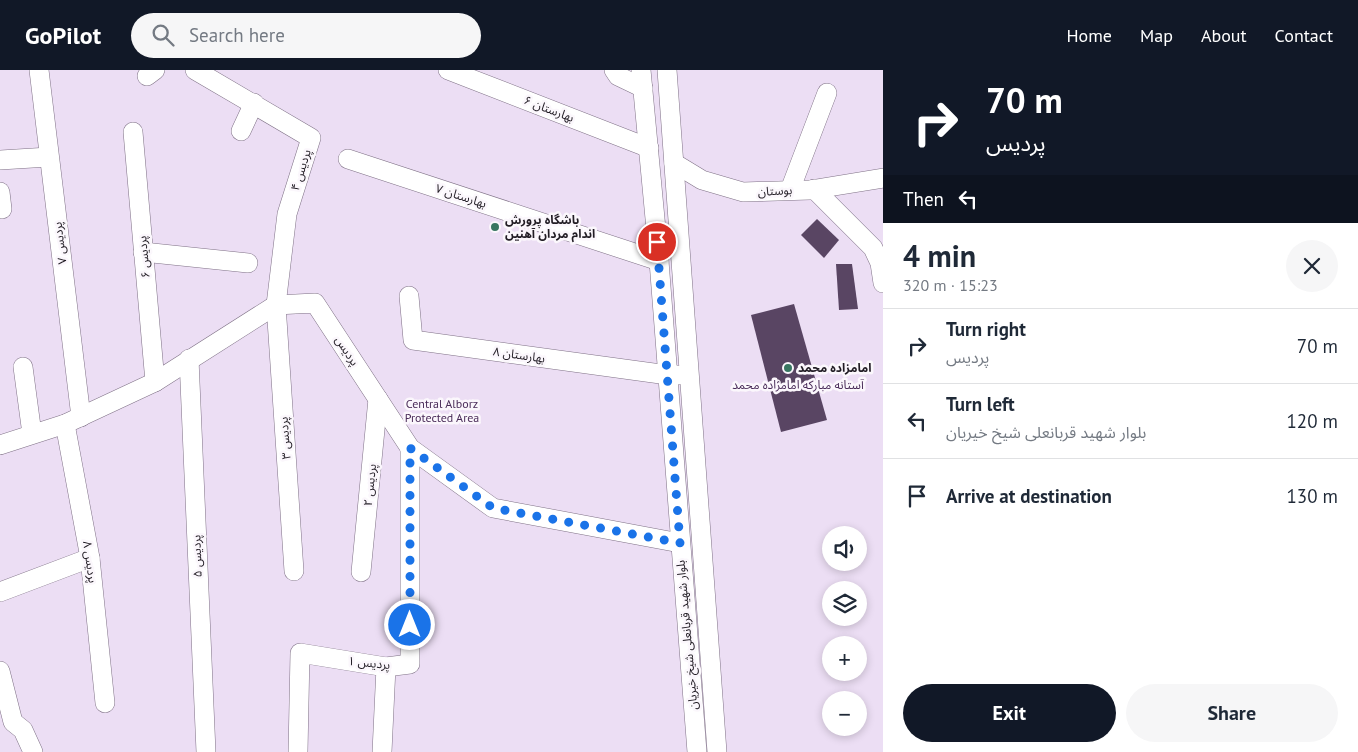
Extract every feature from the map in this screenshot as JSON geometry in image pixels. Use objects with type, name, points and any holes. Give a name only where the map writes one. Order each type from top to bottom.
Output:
[{"type":"street","name":"پردیس ۷","points":[[39,70],[49,157],[73,420]]},
{"type":"street","name":"پردیس ۴","points":[[195,70],[311,138],[287,214],[276,305]]},
{"type":"street","name":"بهارستان ۶","points":[[448,70],[649,148]]},
{"type":"street","points":[[614,70],[618,76],[642,79]]},
{"type":"street","points":[[667,70],[717,752]]},
{"type":"street","name":"بلوار شهید قربانعلی شیخ خیریان","points":[[642,79],[659,261],[697,752]]},
{"type":"street","points":[[790,190],[827,92]]},
{"type":"street","points":[[241,131],[254,103]]},
{"type":"street","name":"پردیس ۶","points":[[134,132],[155,382]]},
{"type":"street","points":[[0,160],[49,157]]},
{"type":"street","name":"بهارستان ۷","points":[[348,159],[659,261]]},
{"type":"street","name":"بوستان","points":[[674,163],[702,180],[743,192],[814,189],[883,178]]},
{"type":"street","points":[[814,189],[873,248],[880,264],[883,283]]},
{"type":"street","points":[[143,252],[248,263]]},
{"type":"street","name":"بهارستان ۸","points":[[409,296],[413,340],[668,375]]},
{"type":"street","name":"پردیس","points":[[0,445],[73,420],[155,382],[276,305],[315,302],[410,448],[493,508],[680,543]]},
{"type":"street","name":"پردیس ۳","points":[[276,305],[294,571]]},
{"type":"street","name":"پردیس ۵","points":[[189,359],[206,752]]},
{"type":"street","points":[[23,368],[32,434]]},
{"type":"street","points":[[668,375],[689,374]]},
{"type":"street","name":"پردیس ۲","points":[[361,572],[378,398]]},
{"type":"street","name":"پردیس ۸","points":[[73,420],[105,703]]},
{"type":"street","name":"پردیس ۱","points":[[298,752],[300,653],[386,668],[410,664],[410,448]]},
{"type":"street","points":[[0,592],[90,558]]},
{"type":"street","points":[[382,752],[386,668]]},
{"type":"street","points":[[0,671],[13,722],[23,730],[33,752]]},
{"type":"green space","name":"Central Alborz Protected Area","points":[[0,70],[883,70],[883,752],[0,752]]},
{"type":"building","points":[[817,219],[839,240],[824,258],[801,235]]},
{"type":"building","points":[[836,264],[852,264],[858,309],[839,310]]},
{"type":"building","name":"امامزاده محمد","points":[[794,304],[827,420],[781,432],[751,315]]},
{"type":"place","name":"باشگاه پرورش اندام مردان آهنین","points":[[495,227]]},
{"type":"place","name":"امامزاده محمد","points":[[788,368]]},
{"type":"route","points":[[410,625],[410,448],[493,508],[680,543],[657,242]]},
{"type":"park label","name":"آستانه مبارکه امامزاده محمد","points":[[798,385]]}]
